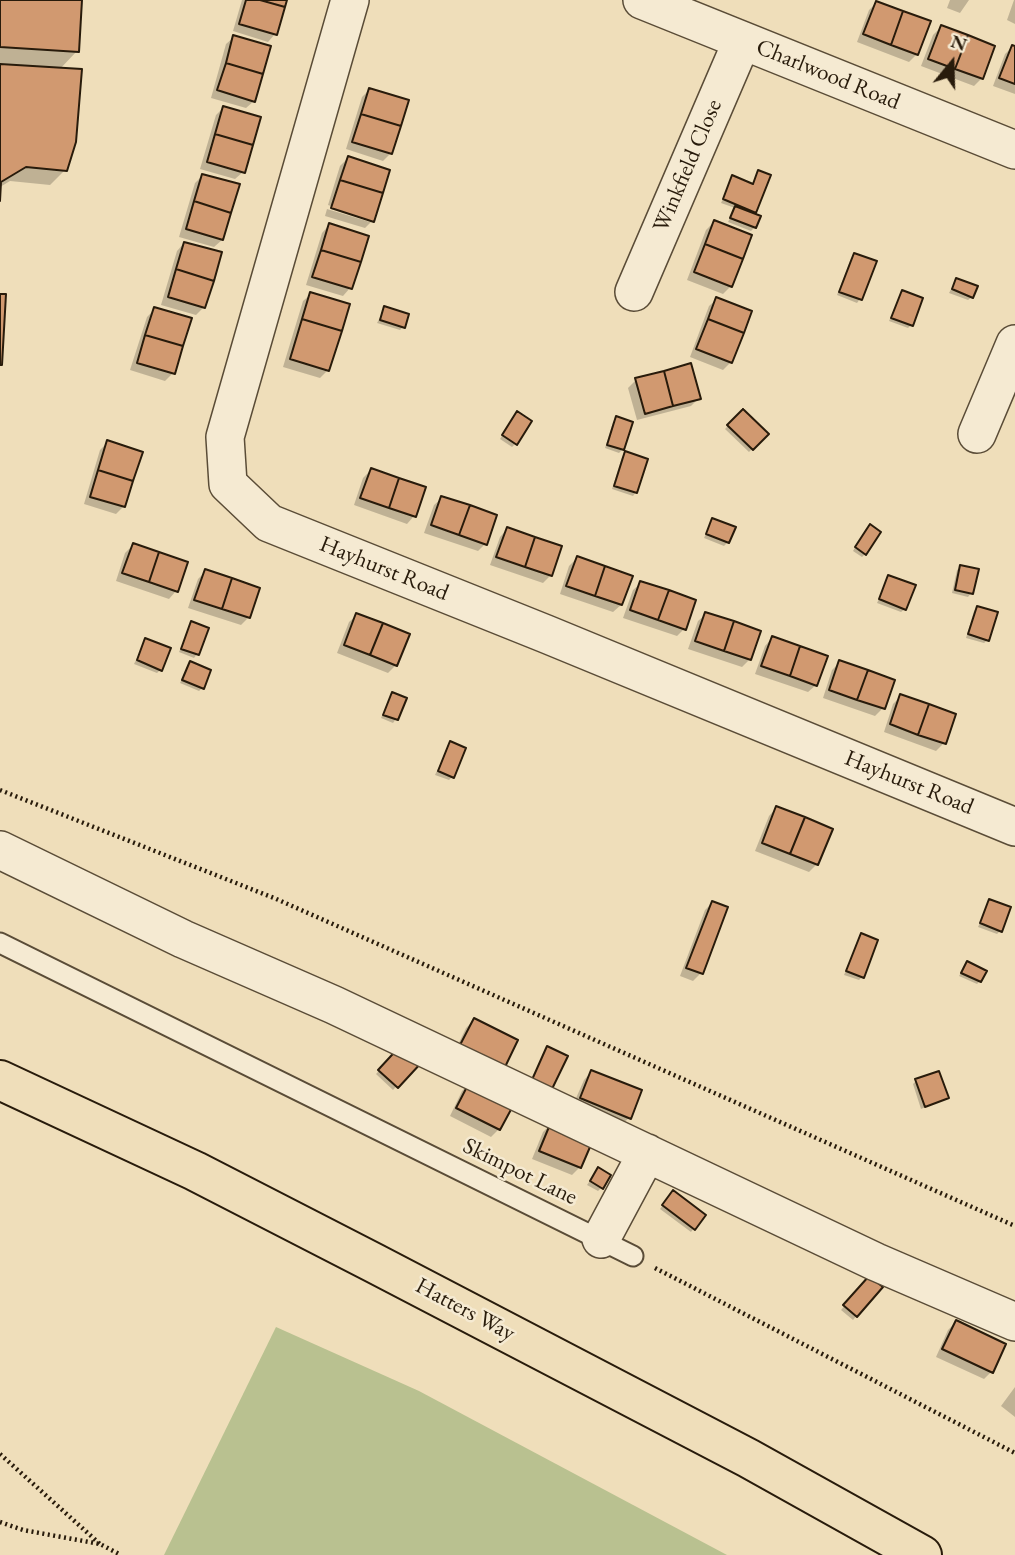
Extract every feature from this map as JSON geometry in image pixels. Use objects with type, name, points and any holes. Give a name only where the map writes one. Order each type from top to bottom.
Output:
[{"type":"main road","name":"Hatters Way","points":[[0,1080],[195,1171],[374,1263],[748,1458],[922,1555]]},
{"type":"street","name":"Hayhurst Road","points":[[350,0],[225,437],[228,484],[269,523],[547,634],[1015,827]]},
{"type":"street","name":"Charlwood Road","points":[[642,0],[1015,150]]},
{"type":"street","name":"Winkfield Close","points":[[634,292],[742,41]]},
{"type":"street","points":[[977,435],[1015,344]]},
{"type":"street","points":[[0,850],[183,939],[346,1011],[876,1262],[1015,1322]]},
{"type":"street","points":[[601,1239],[647,1153]]},
{"type":"lane","name":"Skimpot Lane","points":[[0,943],[632,1256]]},
{"type":"path","points":[[0,790],[274,898],[1015,1226]]},
{"type":"path","points":[[632,1256],[1015,1453]]},
{"type":"path","points":[[0,1454],[100,1544],[121,1555]]},
{"type":"path","points":[[0,1522],[23,1530],[100,1544]]},
{"type":"green space","points":[[276,1327],[419,1391],[727,1555],[164,1555]]},
{"type":"building","points":[[0,0],[82,0],[79,52],[0,47]]},
{"type":"building","points":[[246,0],[260,0],[285,7],[277,35],[239,24]]},
{"type":"building","points":[[260,0],[287,0],[285,7]]},
{"type":"building","points":[[876,1],[903,11],[891,45],[863,34]]},
{"type":"building","points":[[903,11],[931,21],[918,55],[891,45]]},
{"type":"building","points":[[941,25],[968,35],[955,69],[928,59]]},
{"type":"building","points":[[233,35],[271,46],[263,74],[226,63]]},
{"type":"building","points":[[968,35],[995,46],[983,79],[955,69]]},
{"type":"building","points":[[1012,45],[1015,46],[1015,84],[999,78]]},
{"type":"building","points":[[226,63],[263,74],[255,102],[217,90]]},
{"type":"building","points":[[0,64],[82,69],[76,142],[67,171],[26,167],[1,182],[0,201]]},
{"type":"building","points":[[369,88],[409,100],[401,126],[361,114]]},
{"type":"building","points":[[223,106],[261,117],[253,145],[215,134]]},
{"type":"building","points":[[361,114],[401,126],[392,154],[352,142]]},
{"type":"building","points":[[215,134],[253,145],[245,173],[207,162]]},
{"type":"building","points":[[348,156],[390,170],[383,193],[340,180]]},
{"type":"building","points":[[758,170],[771,175],[756,213],[723,199],[732,175],[753,184]]},
{"type":"building","points":[[202,174],[240,184],[231,213],[194,201]]},
{"type":"building","points":[[340,180],[383,193],[374,222],[331,208]]},
{"type":"building","points":[[194,201],[231,213],[223,240],[186,229]]},
{"type":"building","points":[[735,206],[761,216],[756,228],[730,218]]},
{"type":"building","points":[[714,220],[752,235],[743,259],[705,244]]},
{"type":"building","points":[[329,223],[369,236],[361,262],[321,250]]},
{"type":"building","points":[[184,242],[222,252],[214,281],[176,269]]},
{"type":"building","points":[[705,244],[743,259],[732,287],[694,272]]},
{"type":"building","points":[[321,250],[361,262],[352,289],[312,277]]},
{"type":"building","points":[[854,253],[877,261],[862,300],[839,292]]},
{"type":"building","points":[[176,269],[214,281],[205,308],[168,297]]},
{"type":"building","points":[[956,278],[978,286],[973,298],[952,289]]},
{"type":"building","points":[[902,290],[923,298],[913,326],[891,318]]},
{"type":"building","points":[[310,292],[350,304],[342,331],[302,319]]},
{"type":"building","points":[[0,294],[6,294],[2,365],[0,365]]},
{"type":"building","points":[[716,297],[752,311],[744,333],[708,319]]},
{"type":"building","points":[[384,306],[409,314],[405,328],[380,320]]},
{"type":"building","points":[[154,307],[192,318],[183,346],[145,335]]},
{"type":"building","points":[[302,319],[342,331],[329,371],[290,359]]},
{"type":"building","points":[[708,319],[744,333],[732,363],[696,349]]},
{"type":"building","points":[[145,335],[183,346],[175,374],[137,363]]},
{"type":"building","points":[[691,363],[701,399],[673,406],[664,371]]},
{"type":"building","points":[[664,371],[673,406],[645,414],[635,378]]},
{"type":"building","points":[[743,409],[769,434],[753,450],[727,425]]},
{"type":"building","points":[[517,411],[532,421],[517,445],[502,435]]},
{"type":"building","points":[[616,416],[633,422],[624,450],[607,445]]},
{"type":"building","points":[[107,440],[143,452],[133,481],[98,470]]},
{"type":"building","points":[[625,451],[648,459],[637,493],[614,486]]},
{"type":"building","points":[[371,468],[399,478],[389,508],[360,498]]},
{"type":"building","points":[[98,470],[133,481],[125,507],[90,497]]},
{"type":"building","points":[[399,478],[426,487],[416,517],[389,508]]},
{"type":"building","points":[[441,496],[470,505],[459,535],[431,525]]},
{"type":"building","points":[[470,505],[497,515],[487,545],[459,535]]},
{"type":"building","points":[[712,518],[736,527],[729,543],[706,534]]},
{"type":"building","points":[[870,524],[881,532],[866,555],[855,547]]},
{"type":"building","points":[[507,527],[535,537],[525,567],[496,557]]},
{"type":"building","points":[[535,537],[562,546],[552,576],[525,567]]},
{"type":"building","points":[[133,543],[159,552],[149,582],[122,573]]},
{"type":"building","points":[[159,552],[188,562],[178,592],[149,582]]},
{"type":"building","points":[[577,556],[605,566],[595,596],[566,586]]},
{"type":"building","points":[[960,565],[979,569],[973,594],[955,590]]},
{"type":"building","points":[[605,566],[633,576],[622,605],[595,596]]},
{"type":"building","points":[[205,569],[232,578],[222,609],[194,600]]},
{"type":"building","points":[[888,575],[916,585],[906,610],[879,599]]},
{"type":"building","points":[[232,578],[260,588],[250,618],[222,609]]},
{"type":"building","points":[[640,581],[669,590],[658,620],[630,610]]},
{"type":"building","points":[[669,590],[696,600],[686,630],[658,620]]},
{"type":"building","points":[[977,606],[998,612],[989,641],[968,634]]},
{"type":"building","points":[[705,612],[734,621],[724,651],[695,641]]},
{"type":"building","points":[[356,613],[383,623],[370,655],[344,645]]},
{"type":"building","points":[[191,621],[209,628],[199,655],[181,649]]},
{"type":"building","points":[[734,621],[761,631],[751,660],[724,651]]},
{"type":"building","points":[[383,623],[410,634],[397,666],[370,655]]},
{"type":"building","points":[[772,636],[800,646],[790,676],[761,666]]},
{"type":"building","points":[[145,638],[171,648],[162,671],[137,660]]},
{"type":"building","points":[[800,646],[828,656],[817,686],[790,676]]},
{"type":"building","points":[[839,660],[868,670],[857,700],[829,690]]},
{"type":"building","points":[[190,661],[211,670],[204,689],[182,680]]},
{"type":"building","points":[[868,670],[895,680],[885,709],[857,700]]},
{"type":"building","points":[[392,692],[407,698],[398,720],[383,715]]},
{"type":"building","points":[[900,694],[929,704],[918,735],[890,724]]},
{"type":"building","points":[[929,704],[956,714],[946,744],[918,735]]},
{"type":"building","points":[[450,741],[466,748],[454,778],[438,771]]},
{"type":"building","points":[[776,806],[805,817],[790,854],[762,843]]},
{"type":"building","points":[[805,817],[833,829],[818,865],[790,854]]},
{"type":"building","points":[[989,899],[1011,907],[1002,932],[980,923]]},
{"type":"building","points":[[712,901],[728,907],[703,974],[686,968]]},
{"type":"building","points":[[861,933],[878,940],[864,978],[846,971]]},
{"type":"building","points":[[967,961],[987,971],[981,982],[961,973]]},
{"type":"building","points":[[474,1018],[518,1040],[505,1067],[460,1045]]},
{"type":"building","points":[[402,1044],[422,1062],[398,1088],[378,1070]]},
{"type":"building","points":[[547,1046],[568,1056],[551,1091],[531,1082]]},
{"type":"building","points":[[591,1070],[642,1090],[631,1119],[580,1098]]},
{"type":"building","points":[[939,1071],[949,1098],[925,1107],[915,1079]]},
{"type":"building","points":[[470,1081],[514,1104],[500,1130],[456,1108]]},
{"type":"building","points":[[551,1122],[593,1140],[581,1168],[539,1151]]},
{"type":"building","points":[[598,1167],[611,1175],[603,1189],[590,1181]]},
{"type":"building","points":[[673,1190],[706,1215],[695,1230],[662,1205]]},
{"type":"building","points":[[869,1276],[883,1287],[857,1317],[843,1305]]},
{"type":"building","points":[[956,1320],[1006,1344],[993,1373],[942,1349]]}]
